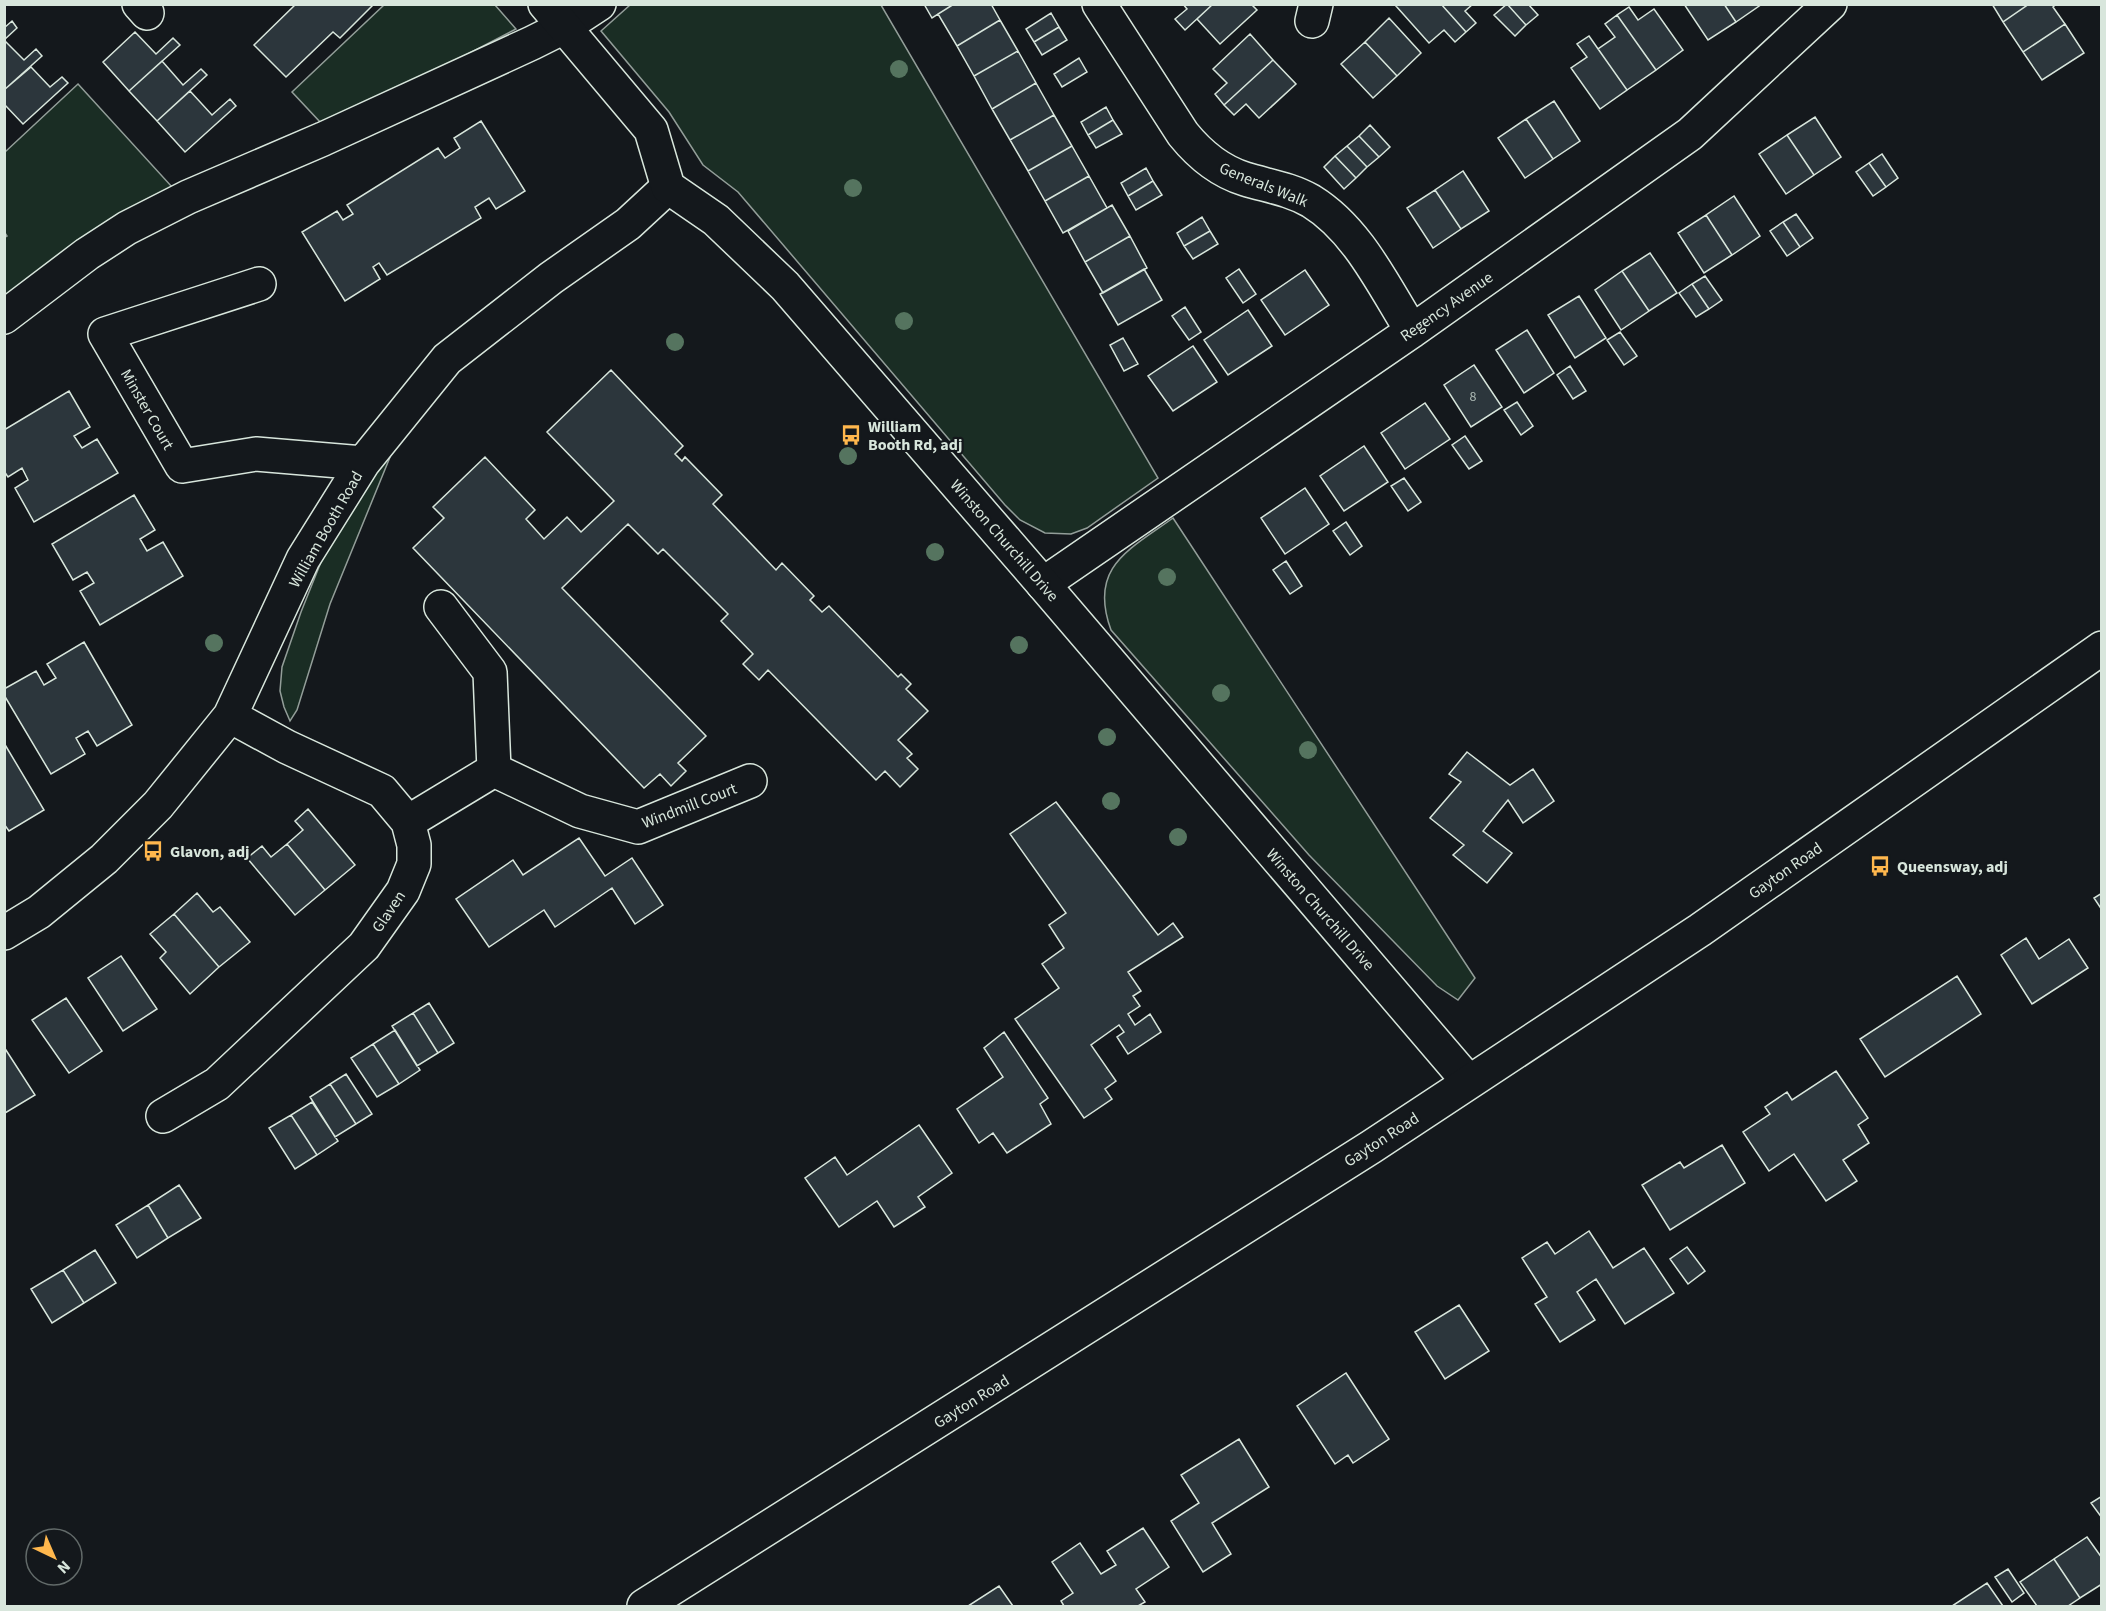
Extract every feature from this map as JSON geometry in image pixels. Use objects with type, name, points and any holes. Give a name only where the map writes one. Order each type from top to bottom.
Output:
[{"type":"street","points":[[4,318],[87,254],[128,228],[188,197],[323,139],[554,16],[599,4]]},
{"type":"street","name":"Generals Walk","points":[[1099,4],[1198,152],[1230,174],[1278,187],[1308,200],[1330,214],[1352,236],[1412,331]]},
{"type":"street","name":"Regency Avenue","points":[[1043,584],[1412,331],[1690,134],[1825,6]]},
{"type":"street","points":[[554,16],[651,130],[668,187]]},
{"type":"street","name":"William Booth Road","points":[[4,933],[39,912],[104,859],[158,805],[230,716],[303,559],[363,463],[447,358],[551,278],[628,224],[668,187]]},
{"type":"street","name":"Winston Churchill Drive","points":[[668,187],[716,220],[785,286],[1468,1081]]},
{"type":"street","name":"Minster Court","points":[[259,284],[105,334],[182,466],[256,454],[363,463]]},
{"type":"street","points":[[408,822],[494,770],[490,672],[441,607]]},
{"type":"street","name":"Gayton Road","points":[[645,1606],[1371,1147],[1700,930],[2102,648]]},
{"type":"street","name":"Glaven","points":[[163,1116],[218,1084],[364,946],[403,891],[414,864],[414,845],[408,822],[382,791],[287,747],[230,716]]},
{"type":"street","name":"Windmill Court","points":[[494,770],[580,811],[638,827],[750,781]]},
{"type":"green space","points":[[384,5],[495,5],[516,29],[410,84],[322,124],[292,92]]},
{"type":"green space","points":[[630,5],[881,5],[1158,478],[1087,528],[1071,534],[1045,533],[1020,520],[738,192],[703,165],[669,112],[601,31]]},
{"type":"green space","points":[[78,84],[173,188],[5,300],[4,238],[7,236],[5,233],[5,152]]},
{"type":"green space","points":[[397,440],[330,604],[297,710],[290,721],[280,691],[282,667],[301,612],[325,552],[344,513]]},
{"type":"green space","points":[[1173,518],[1475,978],[1458,1000],[1437,986],[1309,855],[1111,630],[1105,608],[1105,590],[1109,575],[1128,551]]},
{"type":"building","points":[[296,4],[374,4],[340,38],[333,32],[286,77],[254,45]]},
{"type":"building","points":[[924,4],[954,4],[932,18]]},
{"type":"building","points":[[954,4],[991,4],[1000,20],[957,46],[938,14]]},
{"type":"building","points":[[1183,4],[1213,4],[1185,30],[1175,19],[1187,9]]},
{"type":"building","points":[[1213,4],[1251,4],[1257,10],[1220,44],[1197,19]]},
{"type":"building","points":[[1398,4],[1441,4],[1466,32],[1455,42],[1444,30],[1429,43],[1396,6]]},
{"type":"building","points":[[1441,4],[1473,4],[1465,11],[1476,23],[1466,32]]},
{"type":"building","points":[[1507,4],[1528,4],[1538,15],[1526,25]]},
{"type":"building","points":[[1507,4],[1526,25],[1515,36],[1494,15]]},
{"type":"building","points":[[1684,4],[1724,4],[1736,22],[1708,40]]},
{"type":"building","points":[[1724,4],[1762,4],[1736,22]]},
{"type":"building","points":[[1992,4],[2029,4],[2003,22]]},
{"type":"building","points":[[2029,4],[2056,4],[2053,7],[2065,24],[2023,52],[2003,22]]},
{"type":"building","points":[[1629,7],[1638,20],[1654,9],[1683,50],[1656,70],[1617,15]]},
{"type":"building","points":[[1051,13],[1059,27],[1034,42],[1026,29]]},
{"type":"building","points":[[1617,15],[1656,70],[1627,90],[1598,49],[1615,37],[1605,24]]},
{"type":"building","points":[[1389,18],[1421,53],[1397,76],[1365,42]]},
{"type":"building","points":[[1000,20],[1018,51],[974,76],[957,46]]},
{"type":"building","points":[[12,21],[17,28],[4,40],[4,28]]},
{"type":"building","points":[[2065,24],[2084,53],[2042,80],[2023,52]]},
{"type":"building","points":[[1059,27],[1067,40],[1042,55],[1034,42]]},
{"type":"building","points":[[135,32],[156,54],[173,38],[180,45],[129,91],[103,62]]},
{"type":"building","points":[[1250,34],[1273,60],[1224,105],[1215,94],[1227,83],[1213,69]]},
{"type":"building","points":[[1589,36],[1627,90],[1600,109],[1571,68],[1587,57],[1577,44]]},
{"type":"building","points":[[4,40],[24,60],[36,49],[42,56],[4,90]]},
{"type":"building","points":[[1365,42],[1397,76],[1373,98],[1341,64]]},
{"type":"building","points":[[1018,51],[1036,83],[992,109],[974,76]]},
{"type":"building","points":[[1079,58],[1087,72],[1062,87],[1054,74]]},
{"type":"building","points":[[1273,60],[1296,84],[1259,118],[1246,104],[1234,115],[1224,105]]},
{"type":"building","points":[[162,61],[183,85],[201,69],[207,75],[157,121],[129,91]]},
{"type":"building","points":[[31,67],[50,87],[62,77],[68,83],[23,124],[4,104],[4,90]]},
{"type":"building","points":[[1036,83],[1054,115],[1010,140],[992,109]]},
{"type":"building","points":[[190,91],[212,115],[230,99],[236,106],[185,152],[157,121]]},
{"type":"building","points":[[1554,101],[1580,141],[1553,159],[1526,119]]},
{"type":"building","points":[[1106,107],[1113,120],[1088,135],[1081,122]]},
{"type":"building","points":[[1054,115],[1072,146],[1028,171],[1010,140]]},
{"type":"building","points":[[1815,117],[1841,157],[1814,175],[1787,135]]},
{"type":"building","points":[[1526,119],[1553,159],[1525,178],[1498,138]]},
{"type":"building","points":[[1113,120],[1122,134],[1096,148],[1088,135]]},
{"type":"building","points":[[481,121],[525,191],[496,209],[489,198],[475,207],[481,218],[387,275],[379,263],[373,267],[380,279],[345,301],[302,232],[337,211],[343,220],[353,214],[347,205],[438,148],[445,158],[460,148],[454,138]]},
{"type":"building","points":[[1370,125],[1390,147],[1379,157],[1359,136]]},
{"type":"building","points":[[1787,135],[1814,175],[1786,194],[1759,154]]},
{"type":"building","points":[[1359,136],[1379,157],[1367,167],[1347,146]]},
{"type":"building","points":[[1072,146],[1089,176],[1045,201],[1028,171]]},
{"type":"building","points":[[1347,146],[1367,167],[1356,178],[1335,156]]},
{"type":"building","points":[[1882,154],[1898,178],[1886,187],[1869,163]]},
{"type":"building","points":[[1335,156],[1356,178],[1344,189],[1324,167]]},
{"type":"building","points":[[1869,163],[1886,187],[1873,196],[1856,172]]},
{"type":"building","points":[[1146,168],[1153,181],[1128,196],[1121,183]]},
{"type":"building","points":[[1463,171],[1489,211],[1461,229],[1435,190]]},
{"type":"building","points":[[1089,176],[1107,208],[1063,233],[1045,201]]},
{"type":"building","points":[[1153,181],[1162,195],[1136,210],[1128,196]]},
{"type":"building","points":[[1435,190],[1461,229],[1433,248],[1407,208]]},
{"type":"building","points":[[1734,196],[1760,236],[1732,255],[1706,215]]},
{"type":"building","points":[[1112,205],[1130,236],[1085,262],[1068,231]]},
{"type":"building","points":[[1796,214],[1813,238],[1800,247],[1783,222]]},
{"type":"building","points":[[1706,215],[1732,255],[1704,273],[1678,233]]},
{"type":"building","points":[[1202,217],[1210,231],[1184,246],[1177,233]]},
{"type":"building","points":[[1783,222],[1800,247],[1787,256],[1770,231]]},
{"type":"building","points":[[1210,231],[1218,244],[1193,259],[1184,246]]},
{"type":"building","points":[[1130,236],[1147,268],[1103,293],[1085,262]]},
{"type":"building","points":[[1650,253],[1677,293],[1649,311],[1622,271]]},
{"type":"building","points":[[1144,269],[1162,300],[1118,325],[1100,294]]},
{"type":"building","points":[[1239,269],[1256,294],[1243,303],[1226,278]]},
{"type":"building","points":[[1305,270],[1329,305],[1285,335],[1261,300]]},
{"type":"building","points":[[1622,271],[1649,311],[1621,330],[1595,290]]},
{"type":"building","points":[[1705,276],[1722,300],[1709,309],[1692,284]]},
{"type":"building","points":[[1692,284],[1709,309],[1696,317],[1679,293]]},
{"type":"building","points":[[1579,296],[1606,338],[1575,358],[1548,315]]},
{"type":"building","points":[[1185,307],[1201,332],[1189,340],[1172,316]]},
{"type":"building","points":[[1248,310],[1272,346],[1228,375],[1204,340]]},
{"type":"building","points":[[1527,330],[1554,373],[1524,393],[1496,350]]},
{"type":"building","points":[[1620,332],[1637,356],[1624,365],[1607,340]]},
{"type":"building","points":[[1123,338],[1138,364],[1124,371],[1110,345]]},
{"type":"building","points":[[1193,346],[1217,382],[1173,411],[1148,376]]},
{"type":"building","points":[[1474,365],[1502,407],[1471,427],[1444,385]]},
{"type":"building","points":[[1570,366],[1586,391],[1573,399],[1557,375]]},
{"type":"building","points":[[611,370],[683,446],[675,454],[682,461],[685,457],[722,495],[713,504],[776,570],[782,563],[814,596],[810,600],[822,612],[829,606],[898,677],[901,674],[911,684],[906,689],[928,711],[898,740],[912,754],[907,758],[918,769],[900,787],[885,771],[876,780],[768,670],[759,680],[743,664],[753,654],[721,621],[728,614],[663,549],[658,554],[628,524],[562,588],[706,736],[678,763],[686,771],[671,786],[660,774],[644,788],[413,548],[444,518],[433,507],[485,457],[535,510],[526,519],[544,539],[567,517],[581,532],[614,501],[547,432]]},
{"type":"building","points":[[69,391],[90,427],[74,436],[82,448],[97,439],[118,473],[34,522],[15,488],[28,480],[22,468],[8,477],[4,471],[4,430]]},
{"type":"building","points":[[1517,402],[1533,426],[1521,435],[1504,410]]},
{"type":"building","points":[[1425,403],[1450,439],[1405,469],[1381,433]]},
{"type":"building","points":[[1465,436],[1482,461],[1469,469],[1452,445]]},
{"type":"building","points":[[1364,446],[1388,482],[1344,511],[1320,476]]},
{"type":"building","points":[[1404,478],[1421,502],[1408,511],[1391,486]]},
{"type":"building","points":[[1305,488],[1329,524],[1285,554],[1261,518]]},
{"type":"building","points":[[134,495],[155,530],[140,539],[147,551],[163,542],[183,576],[100,625],[80,591],[94,583],[87,572],[73,580],[52,544]]},
{"type":"building","points":[[1346,522],[1362,546],[1350,555],[1333,531]]},
{"type":"building","points":[[1286,561],[1302,586],[1290,594],[1273,570]]},
{"type":"building","points":[[84,642],[132,725],[97,746],[88,731],[76,738],[85,754],[51,774],[4,695],[4,689],[36,671],[44,685],[56,678],[47,664]]},
{"type":"building","points":[[4,743],[44,810],[9,831],[4,824]]},
{"type":"building","points":[[1467,752],[1510,785],[1533,769],[1554,801],[1523,823],[1508,800],[1483,831],[1512,853],[1487,883],[1453,855],[1464,845],[1430,818],[1461,782],[1449,774]]},
{"type":"building","points":[[1056,802],[1158,935],[1173,923],[1183,937],[1128,972],[1141,991],[1133,996],[1140,1006],[1128,1014],[1135,1025],[1150,1014],[1161,1032],[1128,1054],[1117,1037],[1124,1032],[1119,1025],[1091,1045],[1116,1081],[1105,1089],[1112,1099],[1084,1118],[1015,1019],[1059,988],[1042,964],[1064,948],[1049,925],[1066,913],[1010,834]]},
{"type":"building","points":[[308,809],[355,865],[325,890],[287,844],[303,830],[295,821]]},
{"type":"building","points":[[579,838],[605,876],[632,858],[663,905],[635,924],[612,888],[555,927],[544,910],[489,947],[456,899],[513,860],[523,875]]},
{"type":"building","points":[[287,844],[325,890],[295,915],[247,858],[262,846],[271,857]]},
{"type":"building","points":[[197,893],[213,912],[220,907],[250,942],[219,967],[174,914]]},
{"type":"building","points":[[2102,893],[2102,910],[2094,898]]},
{"type":"building","points":[[174,914],[219,967],[190,994],[160,958],[166,952],[150,934]]},
{"type":"building","points":[[2026,938],[2039,959],[2069,939],[2088,968],[2032,1004],[2001,955]]},
{"type":"building","points":[[121,956],[157,1009],[123,1031],[88,978]]},
{"type":"building","points":[[1957,976],[1981,1014],[1885,1077],[1860,1039]]},
{"type":"building","points":[[66,998],[102,1051],[69,1073],[32,1020]]},
{"type":"building","points":[[429,1003],[454,1043],[438,1053],[413,1013]]},
{"type":"building","points":[[413,1013],[438,1053],[417,1066],[392,1026]]},
{"type":"building","points":[[395,1030],[420,1070],[399,1084],[373,1044]]},
{"type":"building","points":[[1004,1032],[1048,1098],[1040,1104],[1051,1124],[1007,1153],[993,1133],[979,1143],[957,1109],[1003,1077],[984,1048]]},
{"type":"building","points":[[373,1044],[399,1084],[377,1097],[351,1058]]},
{"type":"building","points":[[4,1047],[35,1095],[5,1113],[4,1112]]},
{"type":"building","points":[[1836,1071],[1868,1118],[1858,1125],[1869,1143],[1843,1160],[1857,1181],[1826,1201],[1794,1154],[1769,1171],[1743,1132],[1770,1114],[1765,1107],[1787,1092],[1792,1100]]},
{"type":"building","points":[[346,1074],[372,1114],[356,1124],[330,1084]]},
{"type":"building","points":[[330,1084],[356,1124],[335,1137],[310,1097]]},
{"type":"building","points":[[312,1102],[338,1141],[317,1155],[291,1115]]},
{"type":"building","points":[[291,1115],[317,1155],[295,1169],[269,1128]]},
{"type":"building","points":[[919,1125],[952,1173],[918,1197],[925,1207],[894,1227],[877,1201],[839,1227],[805,1178],[835,1157],[847,1175]]},
{"type":"building","points":[[1722,1145],[1745,1183],[1670,1230],[1642,1185],[1680,1162],[1684,1168]]},
{"type":"building","points":[[179,1185],[201,1218],[168,1238],[148,1205]]},
{"type":"building","points":[[148,1205],[168,1238],[137,1258],[116,1225]]},
{"type":"building","points":[[1589,1231],[1613,1268],[1644,1248],[1674,1293],[1625,1324],[1596,1279],[1577,1292],[1595,1320],[1560,1342],[1535,1304],[1547,1297],[1522,1258],[1547,1242],[1555,1254]]},
{"type":"building","points":[[1687,1247],[1705,1271],[1688,1284],[1670,1259]]},
{"type":"building","points":[[95,1250],[116,1283],[84,1303],[63,1270]]},
{"type":"building","points":[[63,1270],[84,1303],[52,1323],[31,1289]]},
{"type":"building","points":[[1459,1305],[1489,1351],[1445,1379],[1415,1332]]},
{"type":"building","points":[[1346,1373],[1389,1439],[1353,1463],[1348,1455],[1335,1464],[1297,1406]]},
{"type":"building","points":[[1239,1439],[1269,1487],[1212,1523],[1231,1554],[1203,1572],[1171,1521],[1199,1503],[1181,1475]]},
{"type":"building","points":[[2102,1496],[2102,1518],[2091,1503]]},
{"type":"building","points":[[1143,1528],[1169,1567],[1136,1589],[1145,1602],[1138,1606],[1064,1606],[1061,1601],[1073,1593],[1052,1562],[1080,1543],[1101,1574],[1116,1565],[1107,1551]]},
{"type":"building","points":[[2087,1537],[2102,1558],[2102,1584],[2080,1598],[2054,1559]]},
{"type":"building","points":[[2054,1559],[2080,1598],[2068,1606],[2037,1606],[2020,1582]]},
{"type":"building","points":[[2008,1569],[2024,1593],[2012,1602],[1995,1577]]},
{"type":"building","points":[[1987,1583],[2003,1606],[1952,1606]]},
{"type":"building","points":[[999,1586],[1013,1606],[968,1606]]},
{"type":"place","name":"William Booth Rd, adj","points":[[851,435]]},
{"type":"place","name":"Glavon, adj","points":[[153,851]]},
{"type":"place","name":"Queensway, adj","points":[[1880,866]]}]
